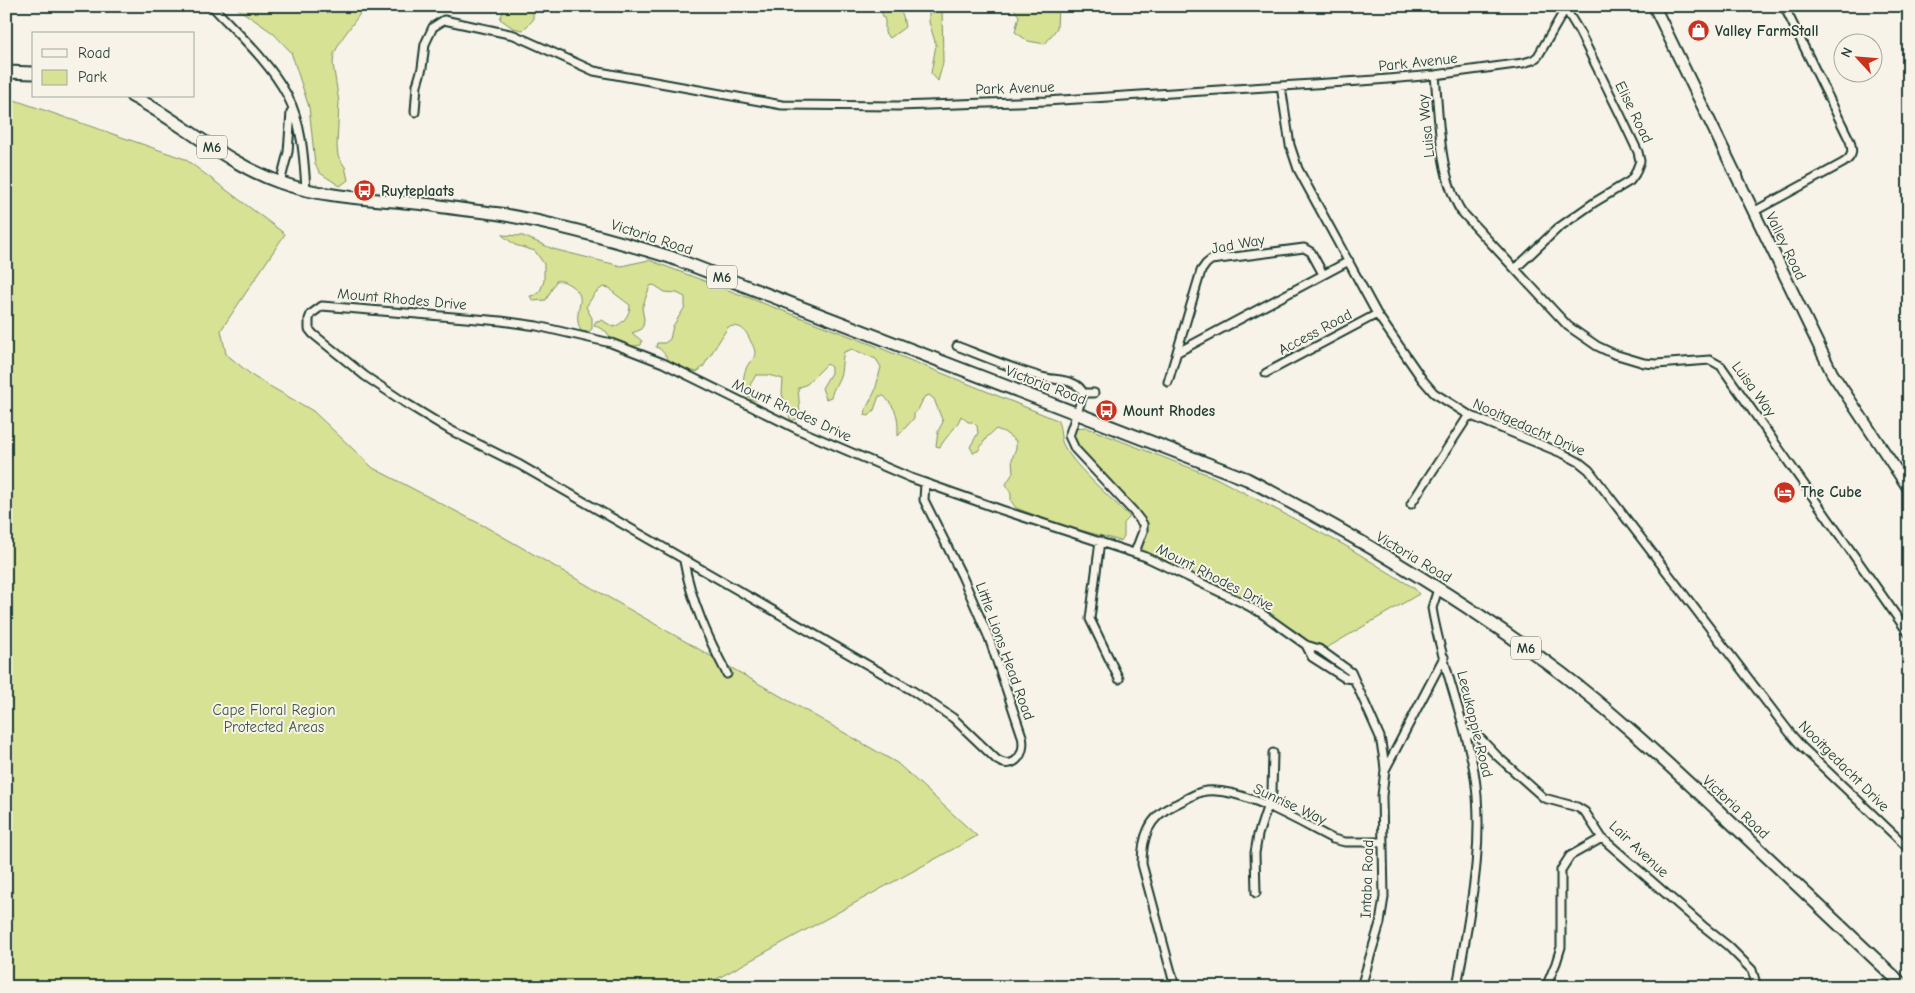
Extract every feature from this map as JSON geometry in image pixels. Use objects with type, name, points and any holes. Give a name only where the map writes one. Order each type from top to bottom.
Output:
[{"type":"main road","points":[[6,72],[32,73]]},
{"type":"main road","name":"Victoria Road","points":[[136,98],[237,162],[280,183],[306,190],[500,214],[612,239],[670,257],[1247,479],[1298,506],[1438,589],[1534,653],[1607,710],[1695,789],[1905,987]]},
{"type":"street","points":[[212,6],[262,58],[277,78],[291,105],[302,142],[306,190]]},
{"type":"street","name":"Valley Road","points":[[1654,6],[1832,373],[1909,489]]},
{"type":"street","points":[[1753,212],[1844,163],[1852,153],[1850,141],[1784,6]]},
{"type":"street","name":"Park Avenue","points":[[415,112],[417,85],[422,68],[425,44],[433,27],[444,20],[514,35],[594,71],[782,105],[898,106],[1046,101],[1434,75],[1533,60],[1541,53],[1566,7]]},
{"type":"street","name":"Elise Road","points":[[1516,268],[1552,233],[1571,218],[1630,181],[1640,161],[1638,152],[1620,114],[1566,7]]},
{"type":"street","name":"Luisa Way","points":[[1434,75],[1445,172],[1449,188],[1461,211],[1568,326],[1597,346],[1614,354],[1644,363],[1656,364],[1710,360],[1721,366],[1909,634]]},
{"type":"street","name":"Nooitgedacht Drive","points":[[1280,86],[1292,155],[1377,314],[1422,379],[1434,393],[1468,415],[1564,454],[1589,470],[1790,733],[1802,747],[1909,849]]},
{"type":"street","points":[[280,183],[288,152],[291,105]]},
{"type":"street","name":"Jad Way","points":[[1168,382],[1201,271],[1211,260],[1304,248],[1311,252],[1323,274]]},
{"type":"street","points":[[1178,352],[1349,261]]},
{"type":"street","name":"Mount Rhodes Drive","points":[[1001,762],[957,722],[913,691],[520,465],[450,430],[404,402],[366,376],[313,334],[308,325],[311,314],[322,306],[501,321],[537,326],[611,344],[663,363],[801,431],[925,483],[1002,510],[1136,552],[1254,609],[1306,645]]},
{"type":"street","name":"Access Road","points":[[1266,373],[1377,314]]},
{"type":"street","points":[[957,346],[1040,377],[1069,382],[1079,386],[1083,393],[1077,414]]},
{"type":"street","points":[[1083,393],[1094,393]]},
{"type":"street","name":"Mount Rhodes Drive","points":[[1077,414],[1069,432],[1071,443],[1142,524],[1143,531],[1136,552]]},
{"type":"street","points":[[1411,504],[1468,415]]},
{"type":"street","name":"Little Lions Head Road","points":[[925,483],[924,500],[962,576],[989,638],[1022,736],[1024,745],[1022,753],[1018,758],[1010,763],[1001,762]]},
{"type":"street","points":[[1100,541],[1090,620],[1119,679]]},
{"type":"street","points":[[684,561],[690,593],[716,654],[727,674]]},
{"type":"street","name":"Leeukoppie Road","points":[[1438,589],[1432,608],[1466,733],[1475,779],[1478,833],[1474,885],[1457,987]]},
{"type":"street","name":"Intaba Road","points":[[1306,645],[1312,657],[1345,678],[1349,680],[1354,679],[1380,737],[1385,770],[1382,796],[1384,897],[1380,923],[1361,987]]},
{"type":"street","name":"Intaba Road","points":[[1385,770],[1444,657]]},
{"type":"street","name":"Lair Avenue","points":[[1466,733],[1479,737],[1497,756],[1544,798],[1582,810],[1602,838],[1702,926],[1728,946],[1752,970],[1758,987]]},
{"type":"street","points":[[1256,892],[1255,853],[1258,835],[1269,807],[1274,775],[1274,753]]},
{"type":"street","name":"Sunrise Way","points":[[1175,987],[1142,864],[1142,844],[1152,823],[1163,810],[1201,792],[1216,790],[1249,798],[1333,839],[1345,842],[1382,842]]},
{"type":"street","points":[[1546,987],[1561,947],[1561,870],[1570,856],[1602,838]]},
{"type":"green space","points":[[234,6],[363,6],[334,54],[333,64],[339,102],[338,156],[345,167],[348,180],[340,186],[320,173],[315,164],[309,107],[291,52],[273,33]]},
{"type":"green space","points":[[505,6],[533,6],[533,20],[523,30],[513,28],[500,19]]},
{"type":"green space","points":[[879,6],[897,6],[903,16],[905,27],[890,38],[885,33],[885,21]]},
{"type":"green space","points":[[926,6],[942,6],[943,63],[938,81],[931,73],[936,45]]},
{"type":"green space","points":[[1012,6],[1058,6],[1057,28],[1045,44],[1028,41],[1015,32],[1019,16]]},
{"type":"green space","name":"Cape Floral Region Protected Areas","points":[[6,97],[185,159],[285,234],[221,330],[226,354],[254,377],[313,411],[373,468],[486,527],[897,763],[977,836],[702,987],[6,987]]},
{"type":"green space","points":[[502,235],[523,236],[553,249],[621,266],[649,260],[868,343],[1057,420],[1060,426],[1062,443],[1070,455],[1085,473],[1130,517],[1124,523],[1124,536],[1121,541],[1061,525],[1016,508],[1011,501],[1011,494],[1006,484],[1013,473],[1012,459],[1016,448],[1016,441],[1004,432],[996,429],[987,437],[978,451],[973,452],[970,447],[978,433],[977,426],[961,416],[940,447],[936,446],[938,431],[943,422],[934,399],[929,395],[924,397],[914,414],[914,418],[898,436],[896,414],[884,396],[879,396],[874,410],[869,416],[865,415],[875,391],[881,367],[876,359],[852,349],[844,352],[841,373],[831,397],[826,399],[822,388],[831,373],[831,367],[827,364],[807,384],[798,388],[800,412],[797,419],[791,421],[782,394],[783,379],[768,375],[756,375],[750,385],[752,390],[758,394],[757,400],[751,400],[748,396],[744,387],[744,378],[746,368],[754,358],[755,352],[747,334],[740,327],[728,327],[703,367],[697,372],[673,363],[656,347],[657,343],[665,343],[670,339],[673,326],[685,307],[685,297],[677,293],[665,292],[654,285],[650,286],[642,308],[643,326],[640,330],[632,333],[642,341],[641,345],[621,345],[609,337],[607,332],[594,325],[596,321],[602,320],[613,327],[616,326],[622,322],[629,312],[630,305],[610,288],[603,287],[595,293],[586,307],[592,318],[592,329],[588,332],[581,331],[578,323],[580,300],[576,290],[565,282],[556,281],[546,300],[533,301],[530,296],[540,291],[544,281],[544,264],[535,251],[515,245]]},
{"type":"green space","points":[[1085,427],[1214,477],[1346,546],[1414,588],[1419,594],[1316,654],[1300,634],[1240,596],[1141,549],[1147,527],[1137,508],[1078,450],[1072,438],[1076,428]]},
{"type":"waterway","points":[[1905,6],[1909,10]]},
{"type":"place","name":"Valley FarmStall","points":[[1699,31]]},
{"type":"place","name":"Ruyteplaats","points":[[365,191]]},
{"type":"place","name":"Mount Rhodes","points":[[1107,411]]},
{"type":"place","name":"The Cube","points":[[1785,492]]}]
